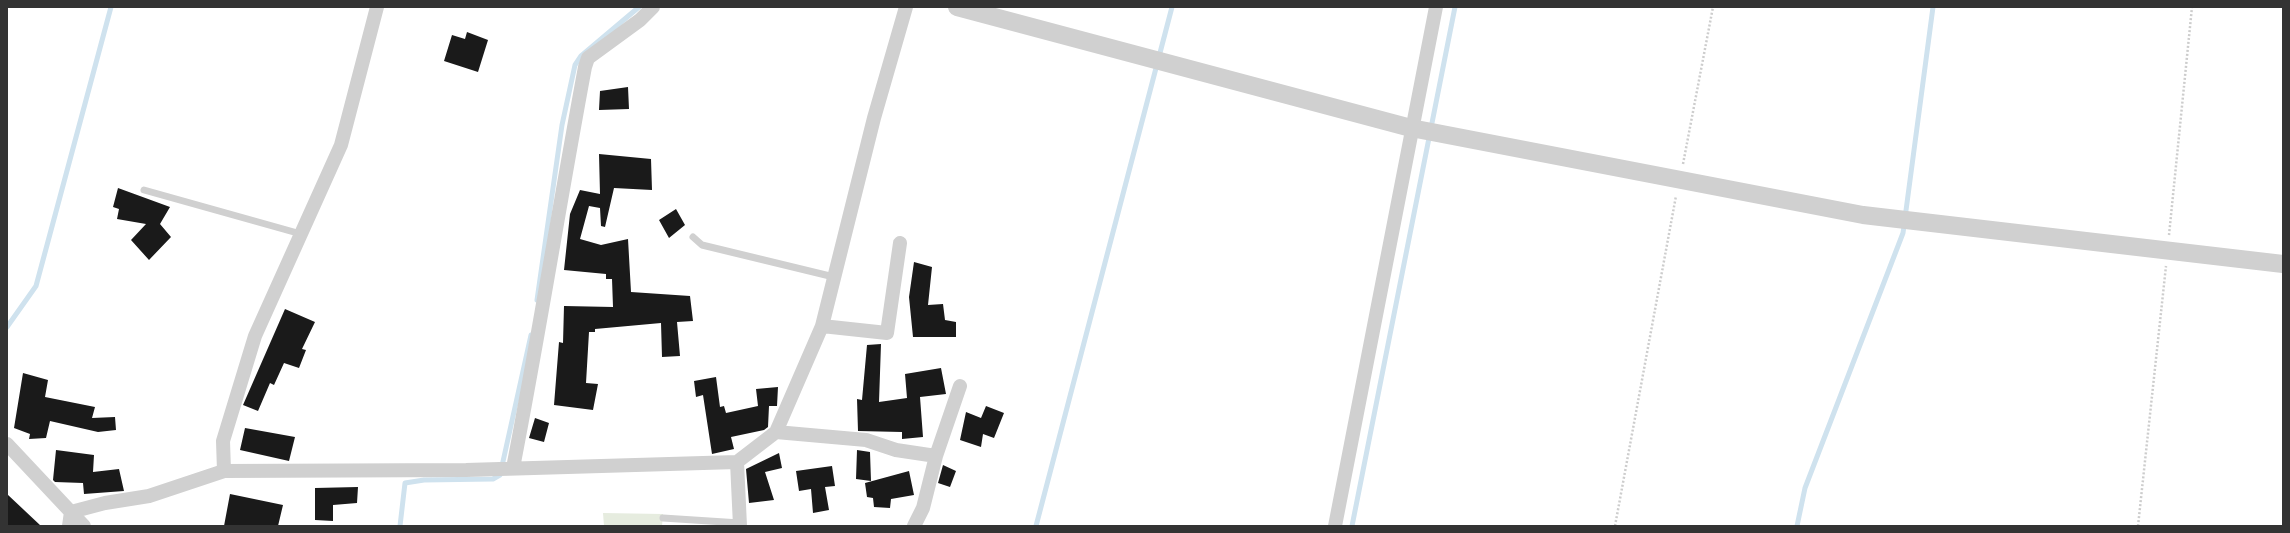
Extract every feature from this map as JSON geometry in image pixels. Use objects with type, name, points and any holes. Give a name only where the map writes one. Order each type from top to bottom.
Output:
[{"type":"street","points":[[224,472],[222,440],[255,336],[341,145],[377,7]]},
{"type":"street","points":[[513,468],[544,307],[554,235],[585,67],[588,58],[640,20],[653,7]]},
{"type":"street","points":[[70,519],[105,503],[149,496],[224,472],[466,470],[737,462],[776,432],[822,326],[874,118],[906,7]]},
{"type":"street","points":[[957,7],[1411,128],[1863,215],[2283,264]]},
{"type":"street","points":[[1335,526],[1411,128],[1436,7]]},
{"type":"street","points":[[822,326],[886,333],[900,243]]},
{"type":"street","points":[[914,526],[923,508],[936,456],[960,386]]},
{"type":"street","points":[[776,432],[866,440],[896,450],[936,456]]},
{"type":"street","points":[[7,444],[70,519],[84,526]]},
{"type":"street","points":[[737,462],[740,524]]},
{"type":"lane","points":[[144,190],[301,234]]},
{"type":"lane","points":[[693,237],[702,245],[834,277]]},
{"type":"lane","points":[[663,518],[740,524]]},
{"type":"path","points":[[1615,526],[1713,7]]},
{"type":"shaded area","points":[[603,513],[663,514],[662,526],[604,526]]},
{"type":"building","points":[[467,32],[488,40],[478,72],[444,61],[452,35],[465,39]]},
{"type":"building","points":[[628,87],[629,109],[599,110],[600,91]]},
{"type":"building","points":[[599,154],[651,159],[652,190],[614,188],[605,227],[601,226],[600,208],[589,206],[580,239],[601,245],[628,239],[631,292],[690,296],[693,321],[677,322],[680,356],[662,357],[661,323],[595,329],[595,332],[589,332],[586,383],[598,384],[593,410],[554,405],[559,342],[563,343],[564,306],[613,307],[612,279],[606,279],[606,274],[564,270],[570,214],[580,190],[600,194]]},
{"type":"building","points":[[118,188],[170,207],[160,224],[171,237],[149,260],[131,240],[146,224],[117,219],[119,209],[113,207]]},
{"type":"building","points":[[676,209],[685,225],[669,238],[659,220]]},
{"type":"building","points":[[914,262],[932,267],[928,305],[943,304],[945,320],[956,322],[956,337],[913,337],[909,297]]},
{"type":"building","points":[[285,309],[315,322],[302,349],[306,350],[299,368],[284,363],[274,385],[270,383],[258,411],[243,405]]},
{"type":"building","points":[[881,344],[879,402],[907,398],[905,374],[941,368],[946,394],[920,397],[923,437],[902,439],[902,432],[858,431],[857,399],[862,400],[867,345]]},
{"type":"building","points":[[23,373],[48,380],[45,397],[95,407],[92,418],[115,417],[116,430],[98,432],[50,421],[46,438],[29,439],[30,434],[14,428]]},
{"type":"building","points":[[716,377],[720,407],[724,406],[726,413],[758,406],[756,389],[778,387],[777,406],[769,406],[768,427],[764,430],[731,437],[734,449],[712,454],[703,395],[696,397],[694,381]]},
{"type":"building","points":[[986,406],[1004,413],[994,438],[983,434],[981,447],[960,440],[966,412],[981,418]]},
{"type":"building","points":[[535,418],[549,423],[544,442],[529,438]]},
{"type":"building","points":[[245,428],[295,437],[289,461],[240,450]]},
{"type":"building","points":[[56,450],[94,455],[93,472],[119,469],[124,491],[84,494],[83,483],[55,482],[53,480]]},
{"type":"building","points":[[857,450],[870,452],[871,481],[856,479]]},
{"type":"building","points":[[779,453],[782,468],[765,472],[774,500],[749,503],[746,469]]},
{"type":"building","points":[[943,465],[956,471],[950,487],[938,483]]},
{"type":"building","points":[[832,466],[835,486],[825,487],[829,510],[813,513],[811,489],[799,491],[796,471]]},
{"type":"building","points":[[909,471],[914,495],[891,499],[890,508],[874,507],[873,498],[867,497],[865,483]]},
{"type":"building","points":[[358,487],[357,503],[333,505],[333,521],[315,520],[315,488]]},
{"type":"building","points":[[7,494],[41,526],[7,526]]},
{"type":"building","points":[[230,494],[283,505],[278,526],[224,526]]},
{"type":"waterway","points":[[7,327],[36,286],[111,7]]},
{"type":"waterway","points":[[537,300],[562,125],[575,65],[581,56],[639,7]]},
{"type":"waterway","points":[[1036,526],[1172,7]]},
{"type":"waterway","points":[[1352,526],[1455,7]]},
{"type":"waterway","points":[[1797,526],[1805,488],[1903,233],[1933,7]]},
{"type":"waterway","points":[[400,526],[405,483],[424,480],[493,479],[500,475],[531,335]]}]
